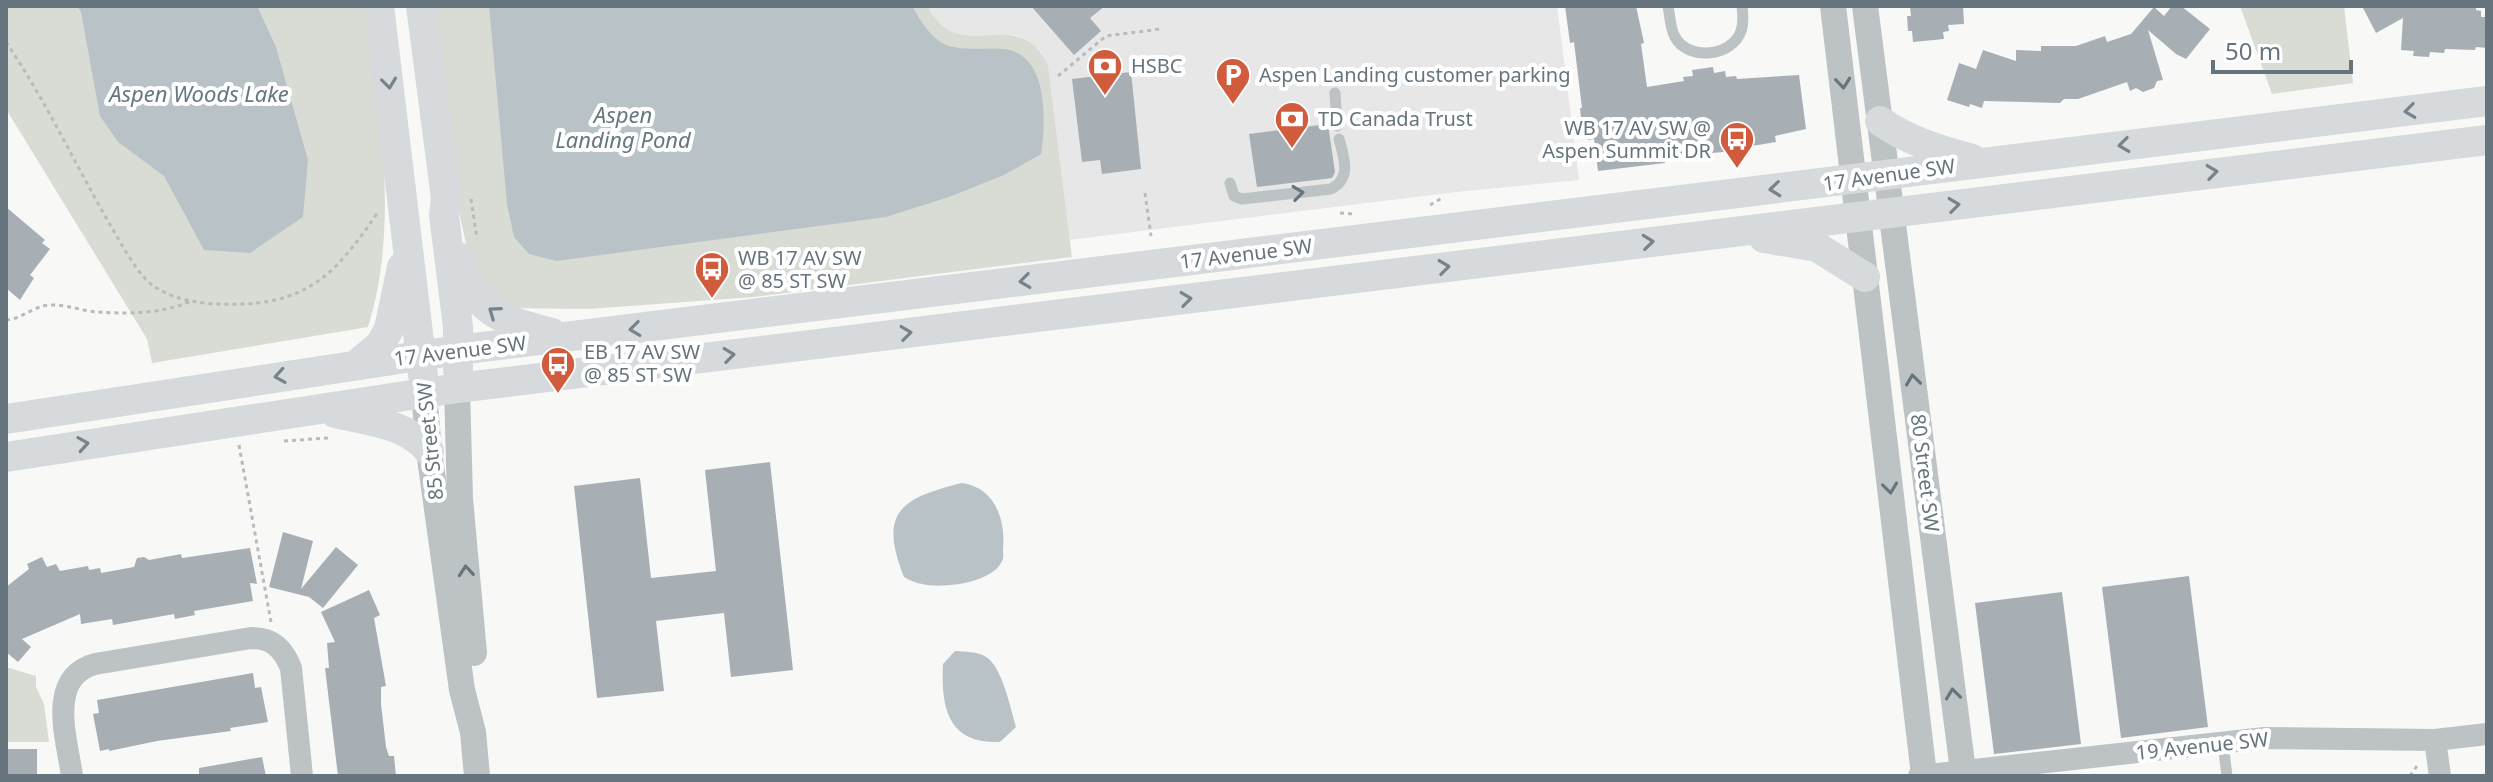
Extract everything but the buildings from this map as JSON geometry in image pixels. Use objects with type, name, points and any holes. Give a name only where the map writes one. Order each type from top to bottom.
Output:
[{"type":"main road","name":"85 Street SW","points":[[379,6],[424,393]]},
{"type":"main road","name":"85 Street SW","points":[[421,6],[446,198],[444,215],[458,327],[457,388]]},
{"type":"main road","name":"17 Avenue SW","points":[[6,419],[458,350],[2487,101]]},
{"type":"main road","points":[[1880,121],[1936,150],[1985,162]]},
{"type":"main road","points":[[2278,127],[2283,164]]},
{"type":"main road","name":"17 Avenue SW","points":[[6,457],[457,388],[2483,141]]},
{"type":"main road","points":[[446,198],[464,276],[475,296],[492,313],[510,322],[567,337]]},
{"type":"main road","points":[[1734,233],[1817,247],[1865,277]]},
{"type":"main road","points":[[357,364],[380,345],[389,329],[407,254]]},
{"type":"main road","points":[[1103,272],[1108,309]]},
{"type":"main road","points":[[824,306],[828,343]]},
{"type":"main road","points":[[317,409],[405,430],[421,440],[429,451]]},
{"type":"street","name":"80 Street SW","points":[[1833,6],[1921,776]]},
{"type":"street","name":"80 Street SW","points":[[1865,6],[1963,771]]},
{"type":"street","points":[[1566,214],[1570,251]]},
{"type":"street","name":"85 Street SW","points":[[457,388],[460,499],[477,688],[473,732]]},
{"type":"street","name":"85 Street SW","points":[[424,393],[429,451],[462,690],[473,732],[477,776]]},
{"type":"street","points":[[1898,556],[1935,550]]},
{"type":"street","points":[[72,776],[63,697],[70,678],[79,671],[95,664],[251,638],[271,642],[286,656],[291,668],[302,776]]},
{"type":"street","name":"19 Avenue SW","points":[[1921,776],[2265,738],[2435,740],[2487,734]]},
{"type":"street","points":[[2435,740],[2440,776]]},
{"type":"lane","points":[[1668,6],[1675,39],[1689,51],[1709,54],[1729,46],[1740,34],[1742,6]]},
{"type":"lane","points":[[1335,93],[1337,126]]},
{"type":"lane","points":[[1230,183],[1234,196],[1242,199],[1331,189],[1340,184],[1344,177],[1345,164],[1339,139]]},
{"type":"lane","points":[[2223,743],[2227,776]]},
{"type":"path","points":[[1058,76],[1106,36],[1160,29]]},
{"type":"path","points":[[6,42],[27,72],[126,252],[154,287],[191,301],[235,305],[294,296],[333,271],[378,212],[380,227]]},
{"type":"path","points":[[1145,193],[1151,236]]},
{"type":"path","points":[[6,320],[33,308],[52,305],[97,312],[153,311],[179,307],[191,301]]},
{"type":"path","points":[[278,441],[335,437]]},
{"type":"path","points":[[252,443],[239,445],[271,613],[271,642]]},
{"type":"shaded area","points":[[6,6],[367,6],[381,126],[385,208],[378,288],[368,327],[152,363],[147,339],[6,109]]},
{"type":"shaded area","name":"Aspen Landing Pond","points":[[432,6],[928,6],[941,24],[955,33],[1022,38],[1036,47],[1048,66],[1072,257],[754,297],[588,309],[506,308],[479,286],[470,263],[453,183]]},
{"type":"shaded area","points":[[928,6],[1557,6],[1579,180],[1456,192],[1069,240],[1044,58],[1040,51],[1026,39],[1015,35],[964,36],[951,33],[939,25]]},
{"type":"shaded area","points":[[2240,6],[2344,6],[2353,83],[2272,94]]},
{"type":"shaded area","points":[[6,667],[36,676],[36,687],[44,704],[49,742],[6,742]]},
{"type":"water","name":"Aspen Woods Lake","points":[[77,6],[257,6],[276,47],[308,160],[303,217],[250,253],[204,250],[164,176],[118,142],[100,116],[81,12]]},
{"type":"water","name":"Aspen Landing Pond","points":[[489,6],[912,6],[927,29],[949,46],[1005,49],[1019,54],[1030,63],[1037,76],[1043,108],[1041,154],[1004,175],[886,217],[556,261],[529,254],[514,237],[507,204]]},
{"type":"water","points":[[962,483],[982,491],[996,506],[1002,527],[1002,561],[989,575],[954,585],[922,584],[904,577],[894,537],[900,511],[924,495]]},
{"type":"water","points":[[955,651],[982,655],[997,669],[1016,727],[1000,742],[968,737],[951,720],[944,695],[943,664]]},
{"type":"place","name":"HSBC","points":[[1105,97]]},
{"type":"place","name":"Aspen Landing customer parking","points":[[1233,106]]},
{"type":"place","name":"TD Canada Trust","points":[[1292,150]]},
{"type":"place","name":"WB 17 AV SW @ Aspen Summit DR","points":[[1737,170]]},
{"type":"place","name":"WB 17 AV SW @ 85 ST SW","points":[[712,300]]},
{"type":"place","name":"EB 17 AV SW @ 85 ST SW","points":[[558,395]]}]
